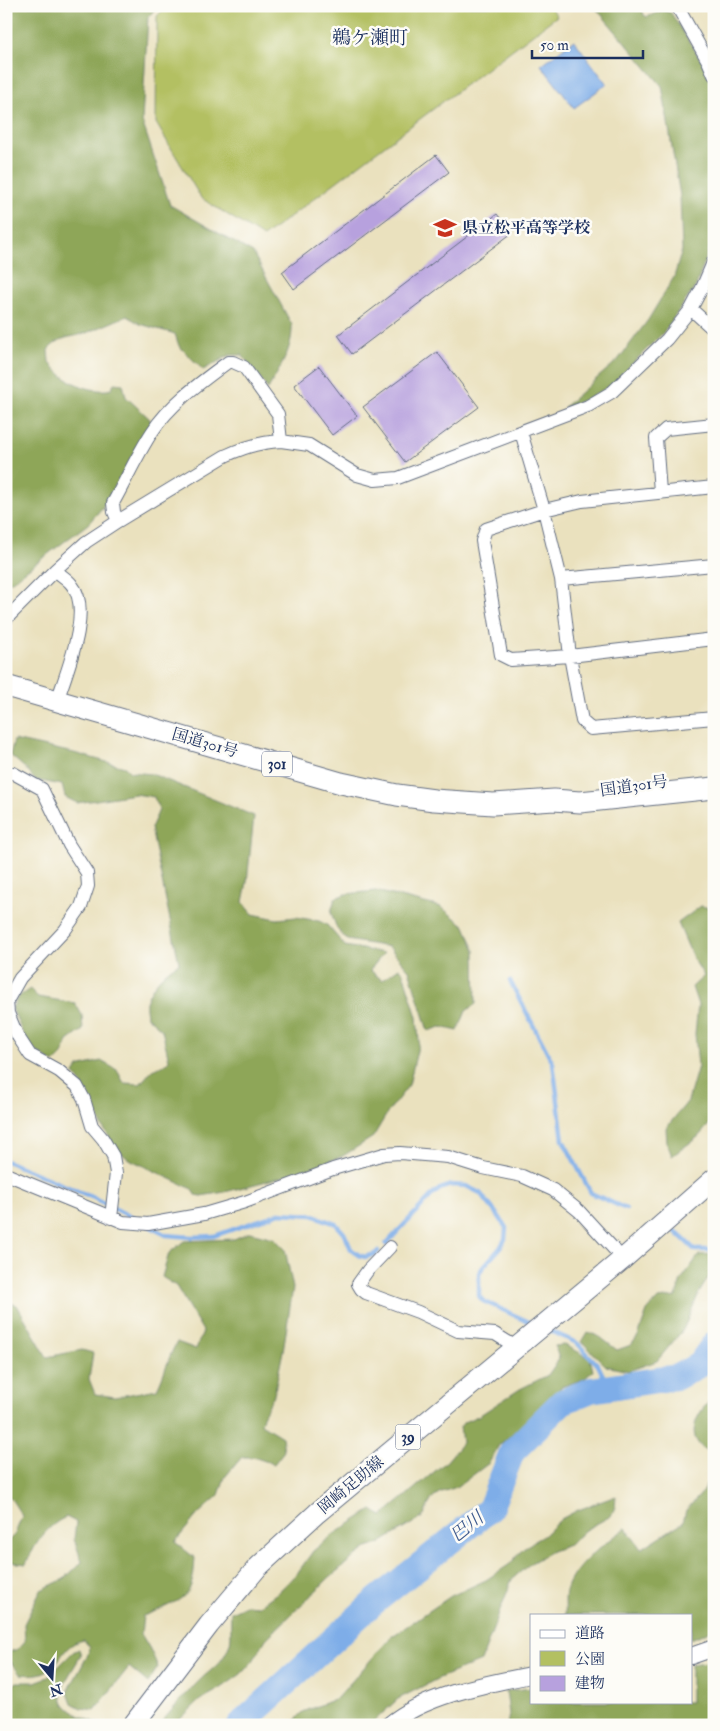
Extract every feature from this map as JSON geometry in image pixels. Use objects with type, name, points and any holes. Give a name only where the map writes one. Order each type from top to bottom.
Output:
[{"type":"highway","name":"国道301号","points":[[6,686],[341,783],[397,795],[434,800],[493,804],[554,800],[580,802],[714,788]]},
{"type":"highway","name":"国道301号","points":[[554,800],[571,795],[714,774]]},
{"type":"main road","name":"岡崎足助線","points":[[134,1725],[209,1625],[257,1568],[317,1513],[622,1259],[714,1179]]},
{"type":"street","points":[[677,6],[708,60],[714,75]]},
{"type":"street","points":[[6,619],[86,542],[225,456],[243,448],[262,442],[281,441],[309,445],[346,470],[357,475],[375,480],[398,478],[588,406],[612,392],[667,339],[690,309],[702,288],[714,260]]},
{"type":"street","points":[[690,309],[714,330]]},
{"type":"street","points":[[118,521],[113,503],[152,432],[166,415],[201,382],[228,362],[233,362],[244,368],[278,414],[281,441]]},
{"type":"street","points":[[660,492],[656,438],[666,429],[714,424]]},
{"type":"street","points":[[521,432],[544,510],[561,579],[570,656],[582,721],[591,729],[714,718]]},
{"type":"street","points":[[714,486],[582,501],[544,510],[486,529],[482,541],[501,655],[511,660],[570,656],[714,639]]},
{"type":"street","points":[[561,579],[714,565]]},
{"type":"street","points":[[55,570],[74,586],[80,606],[80,625],[57,701]]},
{"type":"street","points":[[6,773],[13,773],[42,789],[69,845],[87,873],[88,886],[81,907],[65,930],[20,978],[7,1001],[8,1012],[17,1035],[30,1054],[59,1071],[76,1086],[84,1099],[92,1126],[103,1139],[113,1156],[116,1173],[111,1218]]},
{"type":"street","points":[[6,1174],[111,1218],[137,1224],[167,1221],[245,1202],[366,1158],[384,1154],[422,1154],[448,1157],[483,1168],[522,1176],[553,1190],[579,1211],[622,1259]]},
{"type":"street","points":[[390,1247],[368,1270],[358,1284],[360,1289],[366,1293],[418,1312],[458,1331],[495,1334],[516,1347]]},
{"type":"street","points":[[692,1656],[714,1648]]},
{"type":"street","points":[[388,1725],[396,1718],[424,1704],[483,1684],[530,1675]]},
{"type":"green space","points":[[6,6],[158,6],[148,17],[142,121],[170,205],[253,253],[292,325],[292,334],[288,350],[268,389],[242,355],[230,355],[203,370],[179,346],[175,334],[140,324],[127,316],[86,333],[66,338],[53,345],[48,350],[49,362],[62,376],[95,390],[112,389],[114,383],[123,384],[126,397],[150,419],[151,425],[102,508],[88,524],[6,584]]},
{"type":"green space","points":[[167,6],[550,6],[557,16],[263,237],[201,198],[156,123],[157,16]]},
{"type":"green space","points":[[594,6],[641,6],[644,15],[647,17],[663,10],[671,13],[703,63],[710,80],[714,164],[713,238],[696,286],[663,333],[611,385],[588,399],[564,407],[618,360],[648,320],[674,277],[682,250],[680,196],[662,86]]},
{"type":"green space","points":[[14,740],[74,753],[125,767],[130,772],[152,774],[254,816],[243,902],[253,914],[277,919],[296,917],[319,921],[327,925],[345,946],[384,953],[370,970],[382,980],[399,968],[403,972],[417,1017],[419,1042],[409,1085],[388,1112],[373,1137],[343,1156],[297,1173],[225,1192],[201,1196],[195,1195],[192,1189],[127,1158],[117,1149],[102,1126],[88,1094],[74,1073],[78,1067],[101,1061],[117,1070],[124,1083],[140,1084],[152,1070],[164,1065],[169,1060],[162,1030],[147,1017],[146,1005],[155,984],[168,970],[179,963],[151,828],[159,810],[154,797],[135,794],[77,803],[65,797],[62,785],[35,780],[10,755]]},
{"type":"green space","points":[[376,891],[441,907],[465,926],[475,950],[476,1004],[466,1011],[458,1031],[441,1027],[428,1031],[409,970],[389,947],[347,940],[337,929],[331,912],[335,898],[346,894]]},
{"type":"green space","points":[[701,906],[714,909],[714,1119],[698,1137],[672,1156],[667,1143],[666,1128],[688,1101],[698,1066],[695,1034],[698,1005],[692,987],[704,976],[693,958],[678,923]]},
{"type":"green space","points":[[30,989],[38,997],[75,1003],[82,1015],[83,1030],[68,1041],[62,1055],[54,1063],[34,1050],[23,1034],[12,1008],[18,997]]},
{"type":"green space","points":[[250,1232],[274,1238],[285,1249],[293,1288],[274,1395],[261,1424],[282,1437],[284,1451],[274,1464],[253,1457],[242,1457],[225,1477],[219,1495],[198,1514],[175,1542],[195,1558],[193,1580],[188,1592],[180,1599],[143,1616],[141,1634],[158,1667],[148,1683],[129,1667],[95,1710],[81,1708],[72,1703],[68,1692],[90,1648],[84,1640],[74,1643],[45,1672],[34,1674],[20,1674],[6,1653],[18,1649],[25,1641],[24,1624],[41,1590],[64,1579],[82,1562],[74,1539],[76,1522],[66,1517],[53,1525],[42,1536],[26,1564],[10,1562],[6,1559],[6,1543],[15,1534],[22,1516],[12,1500],[6,1495],[6,1302],[17,1305],[47,1357],[82,1350],[93,1353],[89,1379],[95,1394],[115,1397],[157,1389],[177,1342],[196,1349],[203,1331],[176,1286],[162,1277],[169,1253],[184,1241],[234,1239]]},
{"type":"green space","points":[[714,1254],[714,1269],[699,1293],[683,1330],[657,1361],[628,1371],[606,1366],[582,1342],[588,1332],[600,1337],[617,1350],[631,1345],[638,1336],[647,1311],[658,1299],[676,1297],[681,1280],[699,1255]]},
{"type":"green space","points":[[565,1345],[590,1358],[593,1371],[584,1379],[561,1387],[546,1407],[499,1445],[489,1463],[457,1487],[439,1493],[430,1501],[424,1516],[379,1544],[367,1548],[330,1577],[266,1639],[253,1661],[241,1674],[200,1700],[174,1725],[159,1725],[186,1694],[224,1657],[231,1640],[231,1612],[246,1605],[259,1606],[277,1593],[296,1575],[313,1551],[334,1534],[372,1510],[382,1516],[447,1461],[462,1443],[460,1427],[464,1422],[480,1415],[520,1389],[548,1375],[559,1359],[555,1346]]},
{"type":"green space","points":[[714,1397],[714,1455],[699,1445],[694,1431],[697,1418]]},
{"type":"green space","points":[[714,1471],[714,1629],[692,1639],[692,1614],[565,1614],[565,1594],[570,1581],[591,1555],[626,1528],[641,1549],[683,1522],[686,1510],[701,1494]]},
{"type":"green space","points":[[616,1496],[615,1507],[611,1516],[585,1530],[569,1545],[552,1551],[531,1563],[512,1579],[481,1661],[437,1679],[398,1699],[370,1725],[290,1725],[303,1712],[337,1698],[391,1637],[451,1596],[486,1580],[510,1564],[522,1550],[543,1536],[561,1519],[578,1510]]},
{"type":"green space","points":[[79,1649],[81,1655],[65,1683],[62,1698],[69,1709],[102,1725],[6,1725],[6,1690],[17,1682],[35,1682],[48,1677],[73,1652]]},
{"type":"green space","points":[[714,1661],[714,1725],[507,1725],[509,1714],[506,1691],[530,1688],[530,1704],[692,1704],[692,1664]]},
{"type":"water","points":[[574,40],[607,84],[574,108],[541,65]]},
{"type":"building","points":[[436,155],[449,172],[294,289],[282,272]]},
{"type":"building","points":[[497,214],[512,233],[352,354],[338,335]]},
{"type":"building","points":[[437,352],[479,407],[405,462],[363,407]]},
{"type":"building","points":[[319,366],[357,416],[332,435],[294,385]]},
{"type":"waterway","points":[[510,981],[553,1063],[563,1140],[591,1193],[626,1209]]},
{"type":"waterway","points":[[6,1161],[92,1197],[133,1218]]},
{"type":"waterway","points":[[386,1244],[431,1196],[440,1189],[451,1185],[466,1186],[480,1193],[506,1228],[505,1239],[500,1248],[479,1273],[479,1296],[483,1301],[536,1325]]},
{"type":"waterway","points":[[151,1227],[166,1235],[214,1236],[280,1213],[312,1215],[336,1224],[344,1233],[351,1249],[359,1255],[365,1257],[378,1251]]},
{"type":"waterway","points":[[675,1231],[695,1250],[714,1250]]},
{"type":"waterway","points":[[548,1330],[577,1343],[598,1365],[609,1388]]},
{"type":"waterway","name":"巴川","points":[[240,1725],[373,1603],[490,1509],[512,1452],[562,1402],[591,1390],[677,1377],[699,1365],[714,1344]]},
{"type":"place","name":"県立松平高等学校","points":[[445,228]]},
{"type":"district","name":"鵜ケ瀬町","points":[[370,38]]}]
